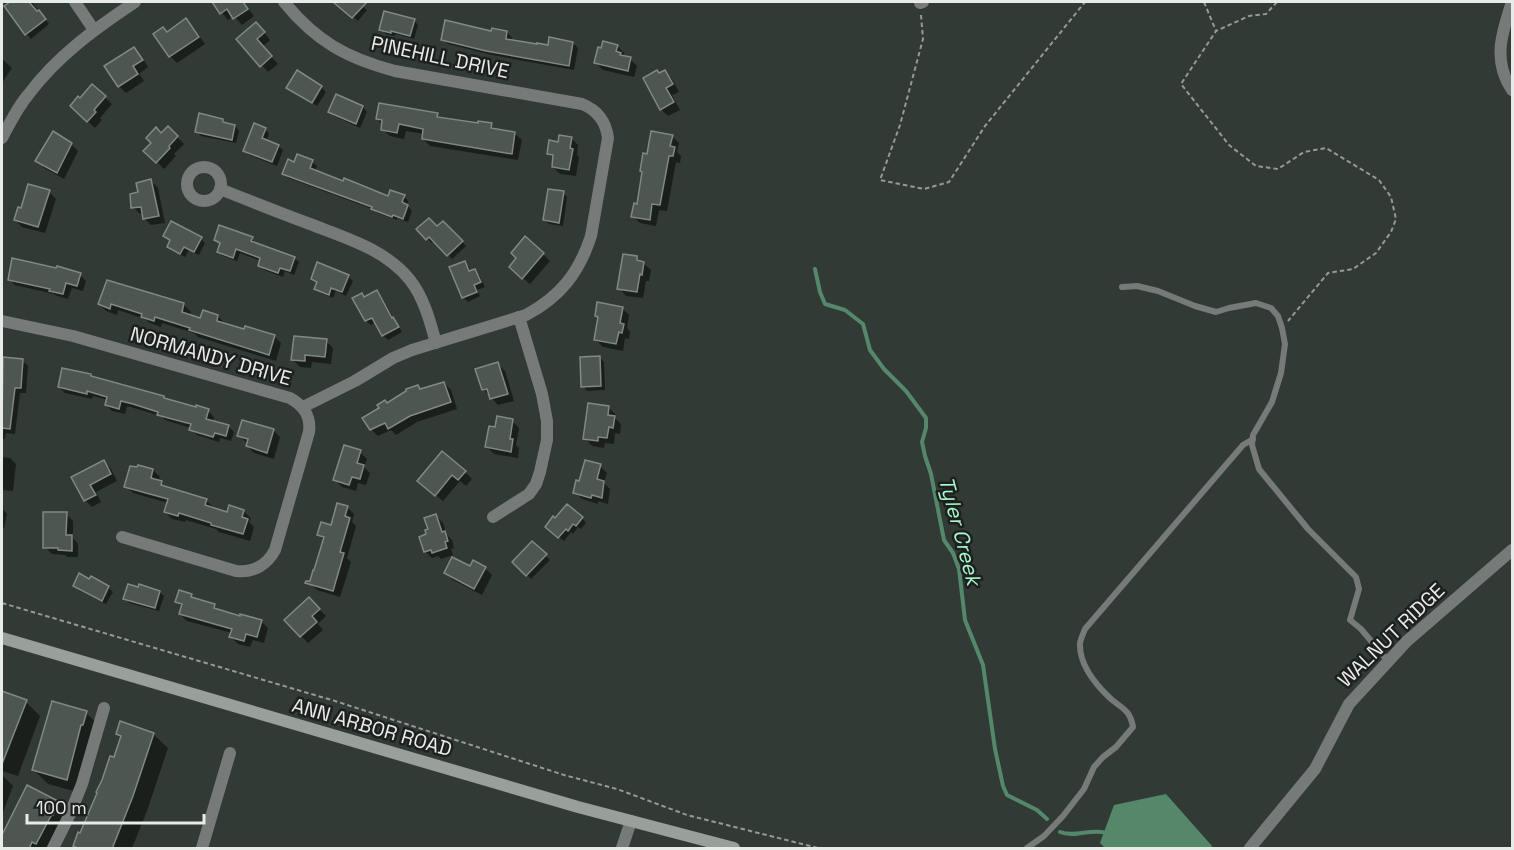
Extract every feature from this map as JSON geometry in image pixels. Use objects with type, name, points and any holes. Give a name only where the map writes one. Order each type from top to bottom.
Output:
[{"type":"main road","name":"ANN ARBOR ROAD","points":[[2,638],[262,716],[578,807],[734,849]]},
{"type":"street","points":[[75,2],[94,30]]},
{"type":"street","points":[[2,138],[16,111],[64,54],[135,2]]},
{"type":"street","name":"PINEHILL DRIVE","points":[[284,2],[319,37],[347,55],[373,65],[395,71],[582,104],[594,110],[602,119]]},
{"type":"street","points":[[1512,2],[1500,48],[1502,67],[1512,90]]},
{"type":"street","name":"NORMANDY DRIVE","points":[[2,321],[73,336],[290,398],[303,407],[355,381],[393,358],[519,317],[537,309],[559,292],[582,260],[591,236],[607,144],[607,131],[602,119]]},
{"type":"street","points":[[220,189],[362,244],[386,257],[404,273],[417,290],[427,311],[436,343]]},
{"type":"street","points":[[493,517],[528,494],[536,484],[547,440],[547,421],[542,394],[519,317]]},
{"type":"street","points":[[122,537],[236,571],[256,569],[266,562],[275,550],[309,432],[309,419],[303,407]]},
{"type":"street","name":"WALNUT RIDGE","points":[[1250,849],[1315,769],[1349,704],[1407,642],[1512,550]]},
{"type":"street","points":[[53,849],[74,804],[104,708]]},
{"type":"street","points":[[202,849],[230,753]]},
{"type":"street","points":[[622,849],[631,821]]},
{"type":"lane","points":[[1122,287],[1137,286],[1158,291],[1216,312],[1256,303],[1271,308],[1278,316],[1285,344],[1281,373],[1272,402],[1253,435],[1252,445],[1259,469],[1308,529],[1356,577],[1359,589],[1350,620],[1389,661]]},
{"type":"lane","points":[[1027,849],[1044,836],[1063,816],[1084,789],[1094,767],[1133,727],[1131,717],[1088,672],[1082,656],[1080,641],[1085,629],[1243,445],[1253,439]]},
{"type":"path","points":[[922,2],[923,39],[900,125],[880,180],[924,189],[949,182],[985,126],[1085,2]]},
{"type":"path","points":[[1204,2],[1216,31]]},
{"type":"path","points":[[1277,2],[1266,14],[1249,16],[1216,31],[1181,84],[1229,145],[1256,166],[1278,169],[1304,152],[1326,148],[1379,180],[1391,197],[1396,219],[1391,232],[1376,253],[1353,269],[1328,273],[1282,328]]},
{"type":"path","points":[[2,603],[335,701],[564,775],[617,789],[687,815],[818,849]]},
{"type":"shaded area","points":[[1166,794],[1212,846],[1211,848],[1105,848],[1100,843],[1114,805]]},
{"type":"building","points":[[10,2],[29,2],[46,19],[25,35],[4,6]]},
{"type":"building","points":[[212,2],[243,2],[248,9],[233,19],[227,9],[220,14]]},
{"type":"building","points":[[333,2],[367,2],[352,18]]},
{"type":"building","points":[[384,11],[415,19],[410,36],[379,30]]},
{"type":"building","points":[[186,18],[199,37],[169,57],[153,34],[163,27],[167,32]]},
{"type":"building","points":[[445,20],[491,31],[492,28],[507,31],[506,39],[548,45],[549,37],[573,42],[569,66],[486,51],[441,40]]},
{"type":"building","points":[[256,22],[265,32],[257,39],[272,56],[260,67],[236,39]]},
{"type":"building","points":[[603,41],[618,45],[616,51],[621,53],[620,55],[631,57],[628,71],[594,63],[598,47],[601,48]]},
{"type":"building","points":[[134,47],[143,60],[133,66],[138,74],[118,87],[104,66]]},
{"type":"building","points":[[297,70],[322,86],[312,103],[286,88]]},
{"type":"building","points":[[657,70],[659,73],[665,70],[673,84],[666,88],[674,102],[660,110],[643,78]]},
{"type":"building","points":[[92,84],[106,96],[87,122],[70,106]]},
{"type":"building","points":[[336,94],[363,106],[356,124],[328,112]]},
{"type":"building","points":[[379,103],[438,113],[437,117],[492,123],[491,128],[515,132],[512,154],[422,139],[423,129],[399,124],[397,133],[381,130],[382,120],[376,119]]},
{"type":"building","points":[[199,113],[223,119],[223,122],[235,125],[232,140],[195,132]]},
{"type":"building","points":[[254,123],[266,128],[262,138],[279,145],[272,162],[243,151]]},
{"type":"building","points":[[168,126],[178,136],[156,163],[143,151],[151,143],[146,138],[156,127],[161,133]]},
{"type":"building","points":[[53,131],[72,143],[57,173],[35,161]]},
{"type":"building","points":[[651,131],[673,135],[670,146],[675,147],[673,156],[669,156],[660,205],[652,204],[650,220],[631,217],[634,203],[637,204],[643,153],[647,154]]},
{"type":"building","points":[[559,135],[572,137],[570,148],[573,149],[569,170],[552,167],[553,155],[547,154],[549,140],[558,142]]},
{"type":"building","points":[[297,154],[313,160],[310,168],[343,181],[344,178],[388,196],[390,190],[405,195],[402,202],[408,205],[403,219],[393,215],[392,217],[371,209],[372,207],[282,174],[288,159],[294,162]]},
{"type":"building","points":[[151,179],[159,216],[143,219],[141,207],[131,208],[130,194],[138,192],[136,183]]},
{"type":"building","points":[[28,184],[50,190],[38,227],[14,220],[18,207],[21,208]]},
{"type":"building","points":[[548,189],[564,191],[559,223],[543,220]]},
{"type":"building","points":[[429,218],[437,226],[443,221],[463,241],[447,256],[429,237],[426,240],[416,229]]},
{"type":"building","points":[[171,221],[202,237],[194,252],[184,247],[180,254],[167,247],[170,240],[163,236]]},
{"type":"building","points":[[219,225],[253,237],[251,241],[295,257],[290,271],[280,268],[278,273],[258,266],[260,258],[236,249],[233,258],[217,252],[220,243],[214,240]]},
{"type":"building","points":[[525,236],[544,253],[522,279],[509,267],[516,258],[511,253]]},
{"type":"building","points":[[623,254],[637,256],[637,260],[644,262],[637,292],[617,289]]},
{"type":"building","points":[[12,258],[81,273],[77,286],[66,283],[63,294],[8,280]]},
{"type":"building","points":[[465,261],[469,271],[475,269],[481,282],[474,285],[477,292],[462,298],[449,267]]},
{"type":"building","points":[[317,262],[349,275],[342,292],[331,288],[329,295],[314,289],[317,282],[311,279]]},
{"type":"building","points":[[107,280],[184,303],[182,312],[200,318],[203,310],[218,315],[217,321],[275,335],[269,355],[155,317],[154,321],[141,317],[142,314],[111,304],[110,309],[98,304]]},
{"type":"building","points":[[377,290],[399,327],[382,336],[372,318],[365,321],[352,298],[362,293],[364,297]]},
{"type":"building","points":[[597,302],[623,307],[620,323],[624,324],[616,344],[594,340],[598,317],[595,316]]},
{"type":"building","points":[[294,336],[327,339],[325,357],[305,355],[305,361],[291,360]]},
{"type":"building","points":[[600,356],[601,386],[581,387],[580,357]]},
{"type":"building","points":[[3,357],[23,359],[21,388],[15,388],[10,429],[2,428]]},
{"type":"building","points":[[498,362],[508,394],[490,399],[487,389],[482,390],[475,369]]},
{"type":"building","points":[[62,368],[91,374],[91,376],[164,396],[164,398],[209,409],[206,419],[229,425],[226,436],[215,433],[213,437],[189,430],[191,424],[157,415],[158,412],[133,404],[121,401],[119,409],[105,405],[107,397],[87,391],[87,394],[58,387]]},
{"type":"building","points":[[444,382],[451,402],[410,416],[388,429],[385,423],[370,430],[362,418],[379,408],[377,405],[385,400],[387,403],[406,389],[418,385],[420,389]]},
{"type":"building","points":[[588,403],[609,406],[608,415],[615,416],[613,428],[609,427],[607,438],[598,437],[598,441],[583,439]]},
{"type":"building","points":[[497,416],[513,419],[511,452],[485,447],[489,426],[495,427]]},
{"type":"building","points":[[242,420],[274,429],[267,453],[246,446],[248,439],[237,436]]},
{"type":"building","points":[[344,445],[361,450],[357,463],[364,465],[360,479],[352,477],[349,485],[333,480]]},
{"type":"building","points":[[442,451],[466,471],[458,480],[452,475],[435,496],[417,481]]},
{"type":"building","points":[[104,460],[111,474],[90,485],[96,495],[84,501],[71,477]]},
{"type":"building","points":[[585,460],[601,464],[597,479],[604,481],[602,498],[592,495],[591,498],[573,493]]},
{"type":"building","points":[[138,465],[153,469],[151,478],[162,481],[161,485],[207,499],[205,505],[227,512],[229,505],[244,510],[242,517],[248,519],[243,534],[179,513],[178,516],[164,512],[168,499],[124,487],[130,466],[137,467]]},
{"type":"building","points":[[337,503],[348,506],[345,516],[350,518],[340,552],[344,553],[333,591],[305,583],[310,581],[324,537],[317,535],[321,522],[331,525]]},
{"type":"building","points":[[567,504],[583,517],[576,526],[573,524],[558,538],[545,527],[553,516],[555,518]]},
{"type":"building","points":[[43,512],[67,512],[66,535],[72,535],[72,551],[43,548]]},
{"type":"building","points":[[436,514],[442,532],[445,531],[448,541],[445,542],[447,548],[432,553],[431,550],[424,552],[419,537],[426,534],[425,530],[428,529],[424,518]]},
{"type":"building","points":[[532,541],[547,554],[526,576],[512,562]]},
{"type":"building","points":[[452,557],[470,566],[473,560],[486,567],[474,589],[444,573]]},
{"type":"building","points":[[79,573],[89,579],[91,576],[109,586],[102,601],[73,586]]},
{"type":"building","points":[[128,584],[138,587],[139,584],[160,591],[155,608],[123,599]]},
{"type":"building","points":[[179,590],[192,594],[191,597],[215,604],[214,608],[262,620],[257,637],[246,634],[244,641],[229,637],[232,629],[179,614],[182,604],[175,602]]},
{"type":"building","points":[[309,597],[320,609],[312,616],[317,622],[300,637],[284,620]]},
{"type":"building","points":[[2,691],[27,700],[2,764]]},
{"type":"building","points":[[52,701],[87,711],[83,725],[81,725],[67,780],[32,770]]},
{"type":"building","points":[[120,721],[154,733],[112,849],[80,849],[73,846],[97,793],[110,756],[114,757],[121,736],[116,734]]},
{"type":"building","points":[[27,785],[60,802],[36,844],[32,842],[29,849],[2,849],[2,835]]},
{"type":"waterway","name":"Tyler Creek","points":[[815,269],[825,304],[845,310],[863,324],[870,350],[926,418],[922,442],[944,540],[953,553],[959,569],[965,620],[983,665],[995,749],[1003,786],[1007,795],[1037,810],[1047,819]]},
{"type":"waterway","name":"Tyler Creek","points":[[1060,832],[1066,834],[1106,833]]}]
